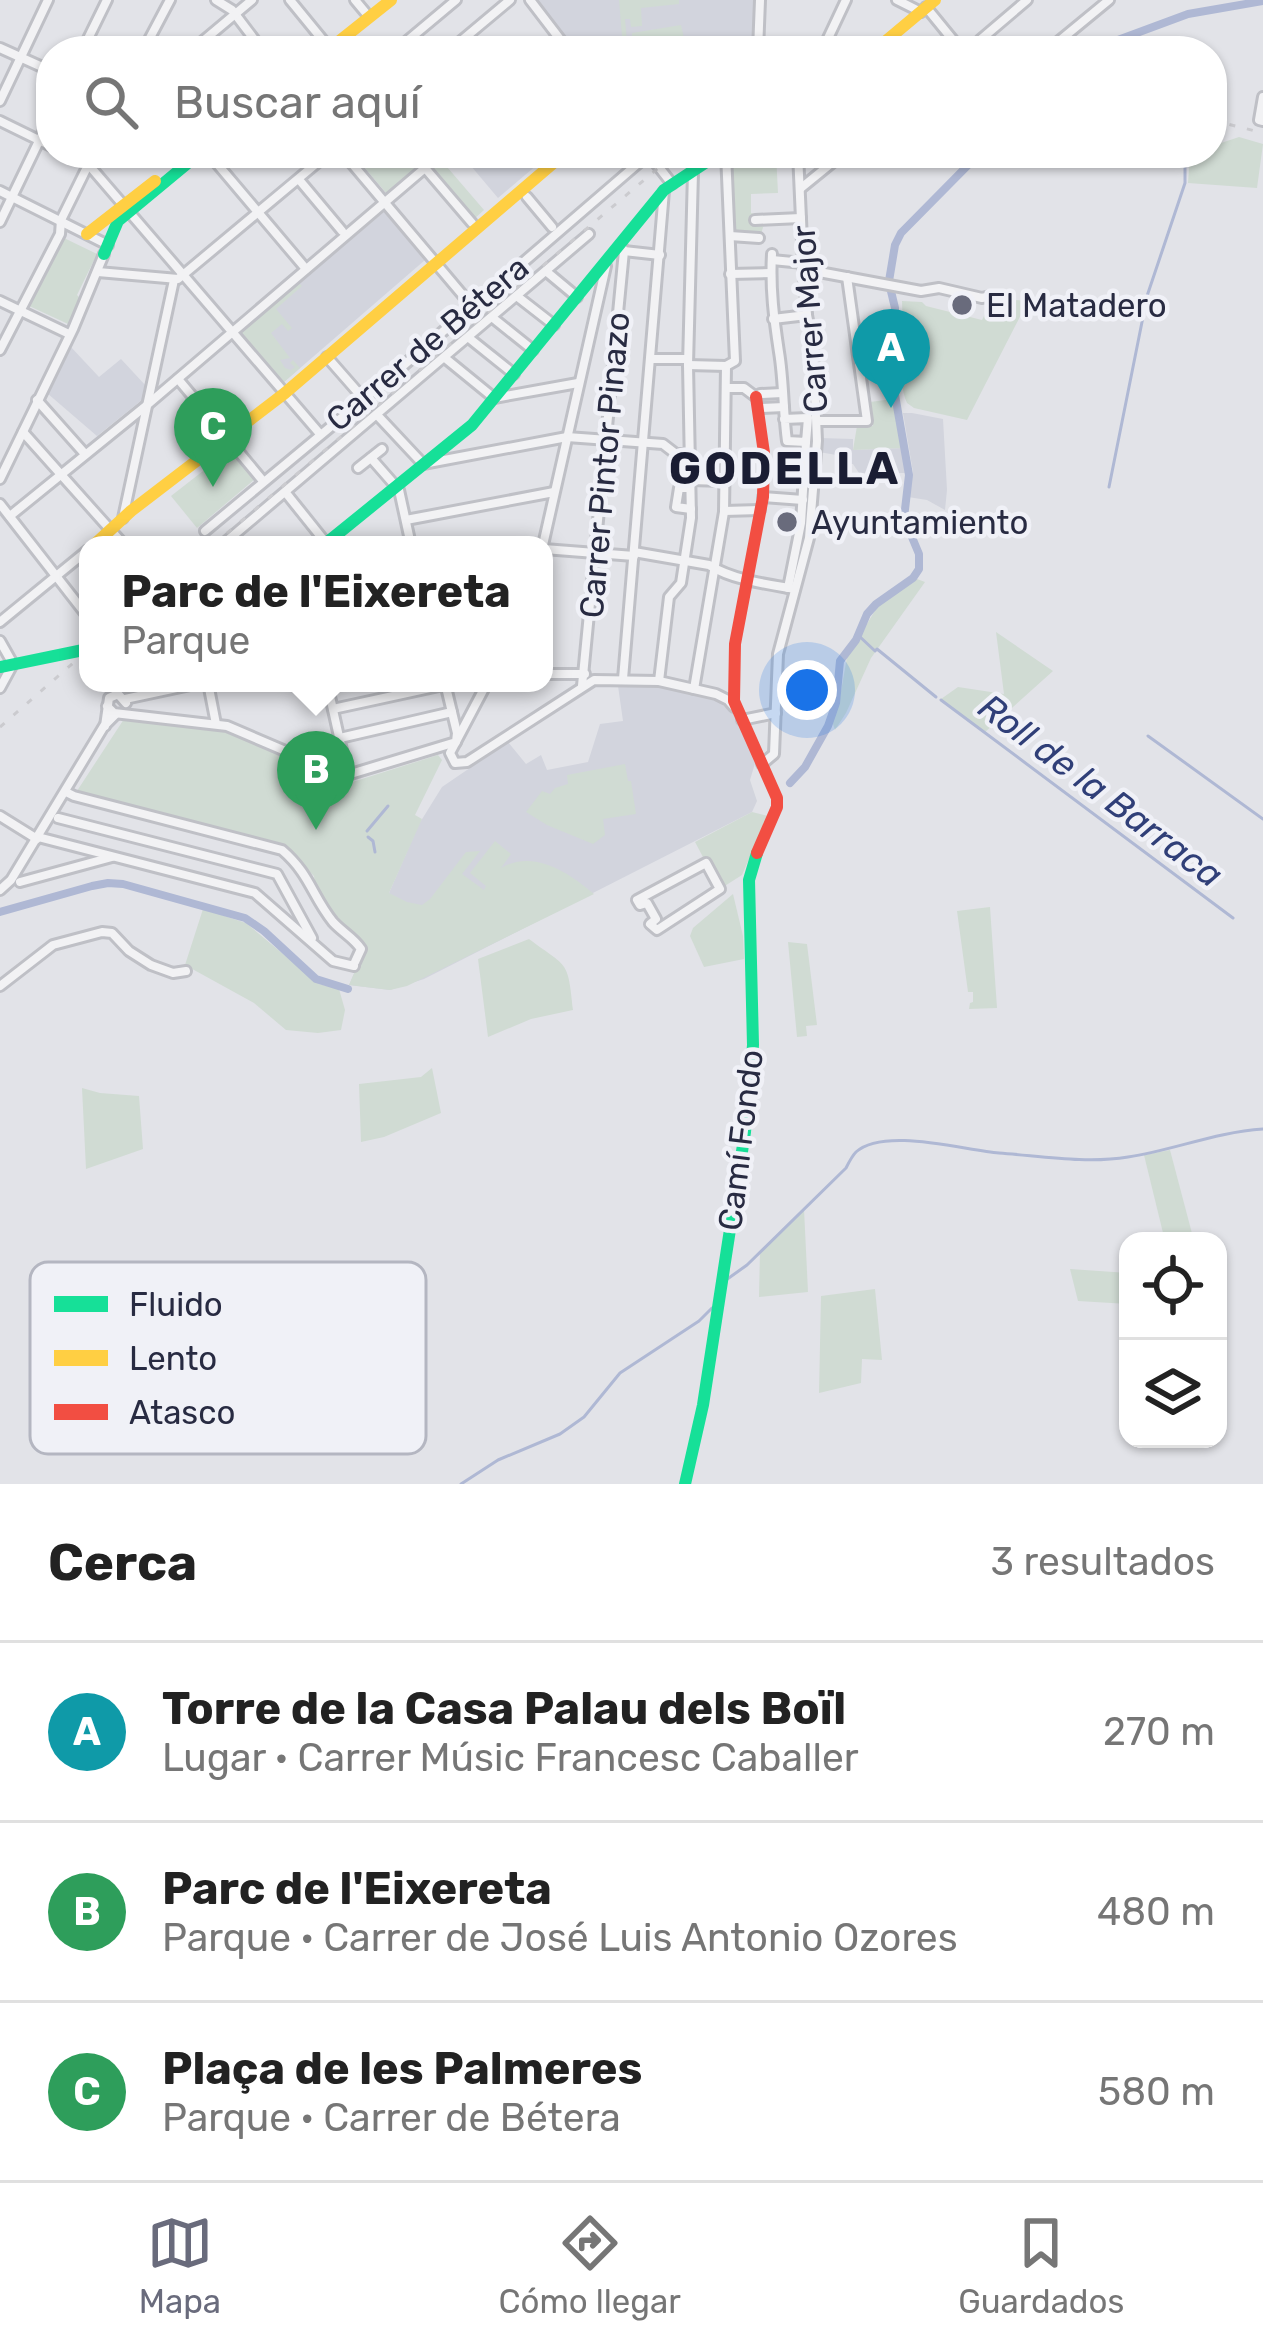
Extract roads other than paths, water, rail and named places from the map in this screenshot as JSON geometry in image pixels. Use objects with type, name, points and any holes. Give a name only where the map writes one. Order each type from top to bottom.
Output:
[{"type":"street","points":[[0,101],[48,0]]},
{"type":"street","points":[[89,36],[106,0]]},
{"type":"street","points":[[151,36],[170,0]]},
{"type":"street","points":[[216,0],[228,6],[251,36]]},
{"type":"street","points":[[209,36],[252,0]]},
{"type":"street","points":[[290,0],[314,36]]},
{"type":"street","points":[[355,0],[365,12]]},
{"type":"street","points":[[338,36],[380,0]]},
{"type":"street","points":[[341,36],[391,0]]},
{"type":"street","points":[[413,36],[456,0]]},
{"type":"street","points":[[467,36],[510,0]]},
{"type":"street","points":[[530,0],[558,36]]},
{"type":"street","points":[[828,36],[847,0]]},
{"type":"street","points":[[897,0],[929,4],[951,36]]},
{"type":"street","points":[[983,36],[1028,0]]},
{"type":"street","points":[[1065,36],[1109,0]]},
{"type":"street","points":[[759,36],[761,3]]},
{"type":"street","points":[[892,36],[929,4]]},
{"type":"street","points":[[0,48],[36,64]]},
{"type":"street","points":[[1263,97],[1259,120],[1263,121]]},
{"type":"street","points":[[0,121],[36,138]]},
{"type":"street","points":[[0,221],[36,148]]},
{"type":"street","points":[[0,350],[60,234],[86,168]]},
{"type":"street","points":[[92,168],[320,434]]},
{"type":"street","points":[[0,478],[70,334],[115,227],[127,208],[173,168]]},
{"type":"street","points":[[87,234],[183,168]]},
{"type":"street","points":[[218,168],[306,269]]},
{"type":"street","points":[[98,272],[187,278],[311,168]]},
{"type":"street","points":[[356,168],[471,305]]},
{"type":"street","points":[[104,536],[133,503],[285,394],[548,168]]},
{"type":"street","name":"Carrer de Bétera","points":[[205,531],[631,168]]},
{"type":"street","points":[[622,679],[668,187],[657,168]]},
{"type":"street","points":[[335,536],[472,425],[623,248],[668,187],[697,168]]},
{"type":"street","points":[[651,359],[726,366],[735,361],[724,168]]},
{"type":"street","name":"Carrer Major","points":[[762,764],[774,754],[778,654],[791,588],[809,538],[818,421],[806,315],[799,168]]},
{"type":"street","points":[[800,189],[826,168]]},
{"type":"street","points":[[10,516],[425,169],[472,223]]},
{"type":"street","points":[[659,681],[670,597],[681,583],[692,509],[688,362],[693,170]]},
{"type":"street","points":[[302,182],[342,231]]},
{"type":"street","points":[[0,191],[62,220],[106,250]]},
{"type":"street","points":[[527,197],[552,226]]},
{"type":"street","points":[[755,220],[801,218]]},
{"type":"street","name":"Carrer de Bétera","points":[[233,536],[590,234]]},
{"type":"street","points":[[730,236],[759,238]]},
{"type":"street","points":[[623,248],[661,256]]},
{"type":"street","name":"Carrer Pintor Pinazo","points":[[582,686],[623,248]]},
{"type":"street","points":[[806,442],[788,441],[773,319],[772,257],[922,291],[939,288],[990,296]]},
{"type":"street","points":[[546,536],[607,262]]},
{"type":"street","points":[[547,272],[577,297]]},
{"type":"street","points":[[730,274],[771,273]]},
{"type":"street","points":[[818,421],[867,421],[848,277]]},
{"type":"street","points":[[133,503],[142,424],[174,280]]},
{"type":"street","points":[[518,296],[554,326]]},
{"type":"street","points":[[0,301],[70,334]]},
{"type":"street","points":[[773,319],[806,315]]},
{"type":"street","points":[[493,318],[533,350]]},
{"type":"street","points":[[469,338],[514,374]]},
{"type":"street","points":[[328,357],[362,398]]},
{"type":"street","points":[[445,358],[494,398],[578,383]]},
{"type":"street","points":[[694,689],[724,511],[726,366]]},
{"type":"street","points":[[178,379],[263,481]]},
{"type":"street","points":[[726,388],[744,388],[758,402],[784,407]]},
{"type":"street","points":[[739,715],[735,644],[762,503],[764,453],[758,402],[760,394],[782,393]]},
{"type":"street","points":[[38,400],[85,454]]},
{"type":"street","points":[[131,417],[142,424]]},
{"type":"street","points":[[379,417],[422,464]]},
{"type":"street","points":[[553,548],[685,561],[791,588],[808,418],[784,419]]},
{"type":"street","points":[[22,432],[116,536]]},
{"type":"street","points":[[422,464],[567,437],[663,444],[676,454],[689,454]]},
{"type":"street","points":[[358,468],[382,449]]},
{"type":"street","points":[[370,458],[396,486],[409,536]]},
{"type":"street","points":[[692,509],[676,507],[679,488],[725,481]]},
{"type":"street","points":[[286,492],[319,536]]},
{"type":"street","points":[[406,520],[554,492]]},
{"type":"street","points":[[724,511],[803,500]]},
{"type":"street","points":[[0,504],[79,605]]},
{"type":"street","points":[[0,622],[79,558]]},
{"type":"street","points":[[0,641],[7,666],[0,688]]},
{"type":"street","points":[[7,666],[79,651]]},
{"type":"street","points":[[553,674],[585,674]]},
{"type":"street","points":[[482,692],[450,753],[459,764],[582,686],[594,680],[622,679],[659,681],[723,697],[739,715],[762,764]]},
{"type":"street","points":[[104,726],[107,692]]},
{"type":"street","points":[[2,886],[11,880],[104,726],[125,708],[122,692]]},
{"type":"street","points":[[107,703],[115,694],[124,698],[165,692]]},
{"type":"street","points":[[207,692],[216,724]]},
{"type":"street","points":[[329,692],[344,763],[334,770]]},
{"type":"street","points":[[333,709],[411,692]]},
{"type":"street","points":[[449,692],[456,742]]},
{"type":"street","points":[[147,696],[151,717]]},
{"type":"street","points":[[107,703],[118,714],[235,729],[348,775],[456,742]]},
{"type":"street","points":[[340,738],[452,712]]},
{"type":"street","points":[[739,715],[776,713]]},
{"type":"street","name":"Camí Fondo","points":[[685,1484],[703,1405],[748,1110],[753,1045],[749,880],[777,807],[762,764]]},
{"type":"street","points":[[0,816],[37,838],[255,893],[333,962],[355,964],[360,945],[334,922],[305,873],[282,850],[66,792]]},
{"type":"street","points":[[58,818],[277,874],[315,944]]},
{"type":"street","points":[[20,882],[113,857]]},
{"type":"street","points":[[706,862],[720,889],[657,930],[650,923],[656,919],[647,903],[640,905],[639,899],[706,862]]},
{"type":"street","points":[[0,986],[53,945],[102,932],[112,933],[151,964],[173,973],[186,971]]},
{"type":"waterway","points":[[1129,36],[1188,14],[1263,1]]},
{"type":"waterway","points":[[889,281],[901,233],[965,168]]},
{"type":"waterway","points":[[1144,305],[1185,183],[1185,168]]},
{"type":"waterway","points":[[790,783],[805,767],[828,726],[836,703],[840,661],[867,614],[919,569],[919,554],[904,518],[909,475],[891,372],[895,308],[890,287]]},
{"type":"waterway","points":[[1109,487],[1144,312]]},
{"type":"waterway","name":"Roll de la Barraca","points":[[858,635],[936,697]]},
{"type":"waterway","name":"Roll de la Barraca","points":[[941,700],[1233,918]]},
{"type":"waterway","points":[[1148,736],[1263,819]]},
{"type":"waterway","points":[[367,831],[388,806]]},
{"type":"waterway","points":[[368,837],[375,852]]},
{"type":"waterway","points":[[0,912],[92,886],[123,884],[245,918],[316,979],[348,989]]},
{"type":"waterway","points":[[726,1280],[846,1168],[856,1152],[869,1145],[924,1142],[1096,1160],[1263,1129]]},
{"type":"waterway","points":[[461,1484],[498,1460],[560,1434],[584,1417],[620,1373],[712,1308]]},
{"type":"railway","points":[[1227,124],[1263,133]]},
{"type":"railway","points":[[224,536],[658,168]]},
{"type":"railway","points":[[0,727],[79,658]]},
{"type":"place","name":"El Matadero","points":[[962,305]]},
{"type":"place","name":"Torre de la Casa Palau dels Boïl","points":[[891,408]]},
{"type":"place","name":"Plaça de les Palmeres","points":[[213,487]]},
{"type":"place","name":"Ayuntamiento","points":[[787,522]]},
{"type":"place","name":"Parc de l'Eixereta","points":[[316,830]]},
{"type":"district","name":"GODELLA","points":[[785,468]]}]
